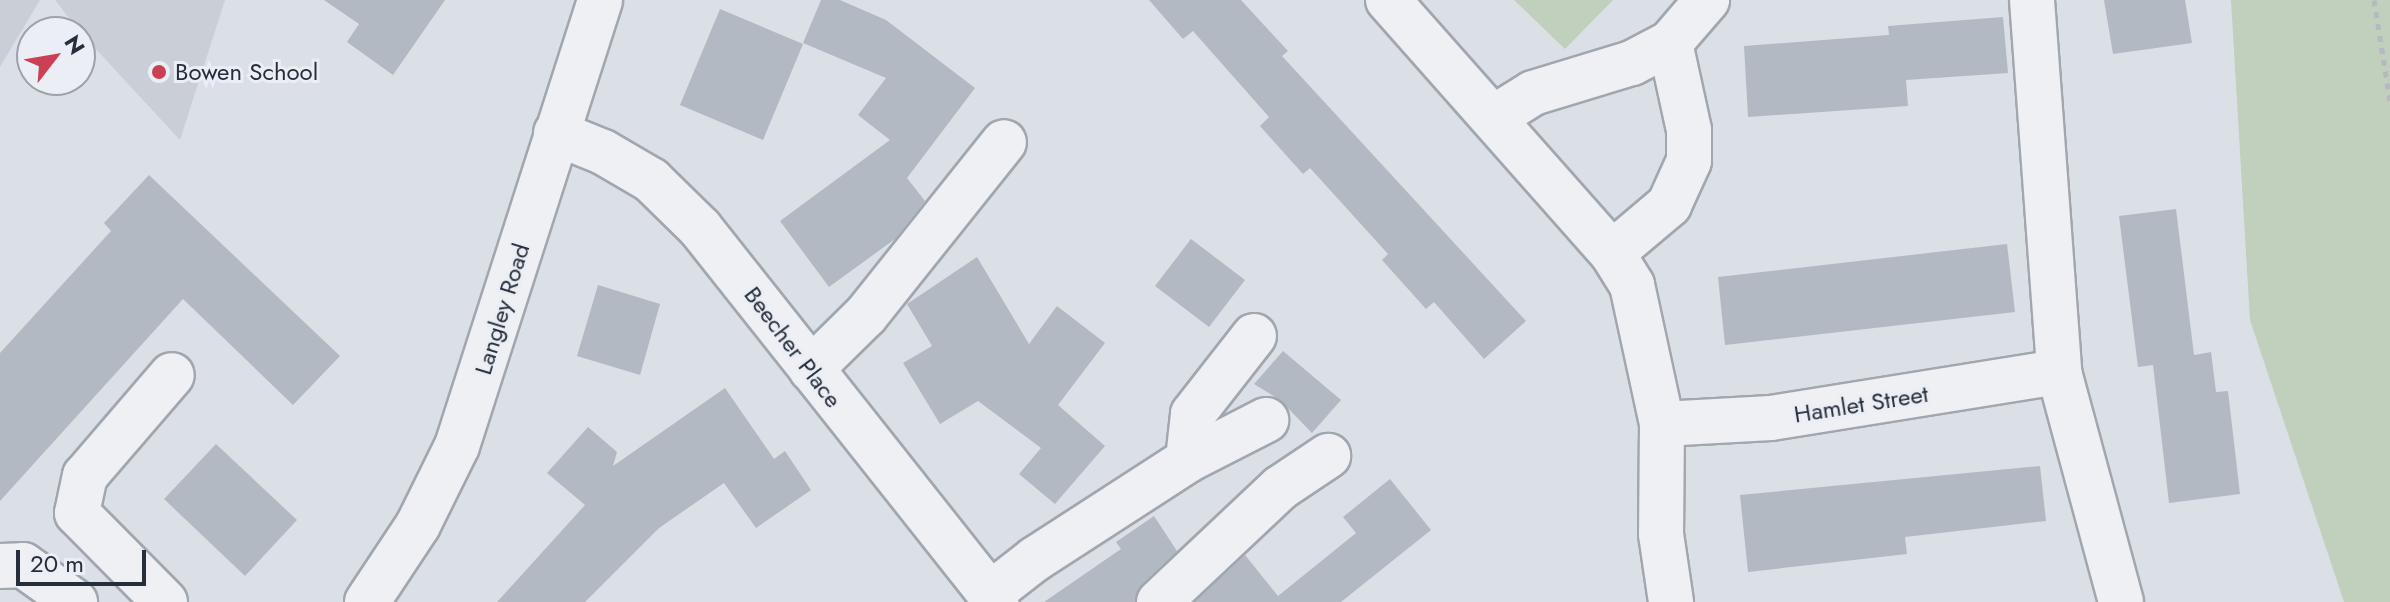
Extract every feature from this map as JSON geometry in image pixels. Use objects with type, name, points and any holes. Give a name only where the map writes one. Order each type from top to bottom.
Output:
[{"type":"street","name":"Langley Road","points":[[367,602],[418,525],[457,446],[600,0]]},
{"type":"street","points":[[1388,0],[1612,253],[1632,285],[1643,318],[1662,424],[1661,534],[1671,602]]},
{"type":"street","points":[[1493,118],[1533,93],[1632,63],[1670,43],[1707,0]]},
{"type":"street","points":[[2032,0],[2059,372],[2121,602]]},
{"type":"street","points":[[1612,253],[1669,205],[1689,161],[1689,130],[1670,43]]},
{"type":"street","name":"Beecher Place","points":[[556,133],[623,163],[676,202],[993,598]]},
{"type":"street","points":[[811,369],[866,315],[1004,142]]},
{"type":"street","points":[[1188,460],[1188,433],[1197,405],[1254,336]]},
{"type":"street","name":"Hamlet Street","points":[[1662,424],[1771,418],[2059,372]]},
{"type":"street","points":[[165,602],[77,513],[85,476],[172,375]]},
{"type":"street","points":[[993,598],[1035,559],[1188,460],[1266,420]]},
{"type":"street","points":[[1159,602],[1280,488],[1328,456]]},
{"type":"street","points":[[0,566],[23,565],[75,602]]},
{"type":"path","points":[[2374,0],[2390,101]]},
{"type":"shaded area","points":[[0,0],[40,0],[30,16],[16,16],[16,40],[0,67]]},
{"type":"shaded area","name":"Bowen School","points":[[55,0],[225,0],[180,140],[96,49],[96,16],[68,16]]},
{"type":"green space","points":[[1514,0],[1613,0],[1565,49]]},
{"type":"green space","points":[[2231,0],[2390,0],[2390,602],[2344,602],[2250,320]]},
{"type":"building","points":[[324,0],[445,0],[393,75],[347,42],[359,24]]},
{"type":"building","points":[[821,0],[840,0],[886,20],[975,88],[907,178],[925,201],[895,239],[829,287],[780,221],[890,140],[858,115],[886,78],[803,43]]},
{"type":"building","points":[[1149,0],[1241,0],[1288,51],[1282,56],[1526,321],[1484,359],[1434,302],[1426,309],[1382,260],[1388,254],[1310,168],[1303,174],[1260,126],[1269,117],[1193,31],[1183,39]]},
{"type":"building","points":[[2104,0],[2185,0],[2192,43],[2113,54]]},
{"type":"building","points":[[720,9],[803,44],[763,140],[680,105]]},
{"type":"building","points":[[2003,17],[2008,73],[1906,80],[1908,106],[1748,117],[1744,46],[1889,35],[1888,26]]},
{"type":"building","points":[[149,175],[340,356],[293,405],[183,299],[0,501],[0,353],[111,231],[104,223]]},
{"type":"building","points":[[2176,209],[2194,355],[2211,352],[2216,392],[2228,391],[2240,494],[2169,503],[2153,365],[2138,367],[2119,216]]},
{"type":"building","points":[[1191,239],[1245,280],[1209,327],[1155,286]]},
{"type":"building","points":[[2007,244],[2015,312],[1725,345],[1718,277]]},
{"type":"building","points":[[977,257],[1029,344],[1057,306],[1105,343],[1058,405],[1105,446],[1055,504],[1019,474],[1041,448],[978,401],[940,424],[903,363],[932,346],[907,304]]},
{"type":"building","points":[[598,285],[660,304],[640,375],[577,356]]},
{"type":"building","points":[[1283,351],[1341,400],[1312,433],[1280,400],[1254,384]]},
{"type":"building","points":[[725,388],[774,459],[785,451],[811,490],[756,528],[724,483],[659,528],[585,602],[497,602],[585,505],[547,473],[588,427],[617,452],[613,466]]},
{"type":"building","points":[[216,444],[297,520],[245,576],[164,499]]},
{"type":"building","points":[[2040,466],[2046,521],[1905,537],[1907,554],[1748,572],[1740,495]]},
{"type":"building","points":[[1390,479],[1431,530],[1341,602],[1195,602],[1245,555],[1278,596],[1356,533],[1343,517]]},
{"type":"building","points":[[1154,516],[1177,551],[1142,584],[1135,602],[1044,602],[1121,549],[1116,542]]},
{"type":"place","name":"Bowen School","points":[[159,72]]}]
